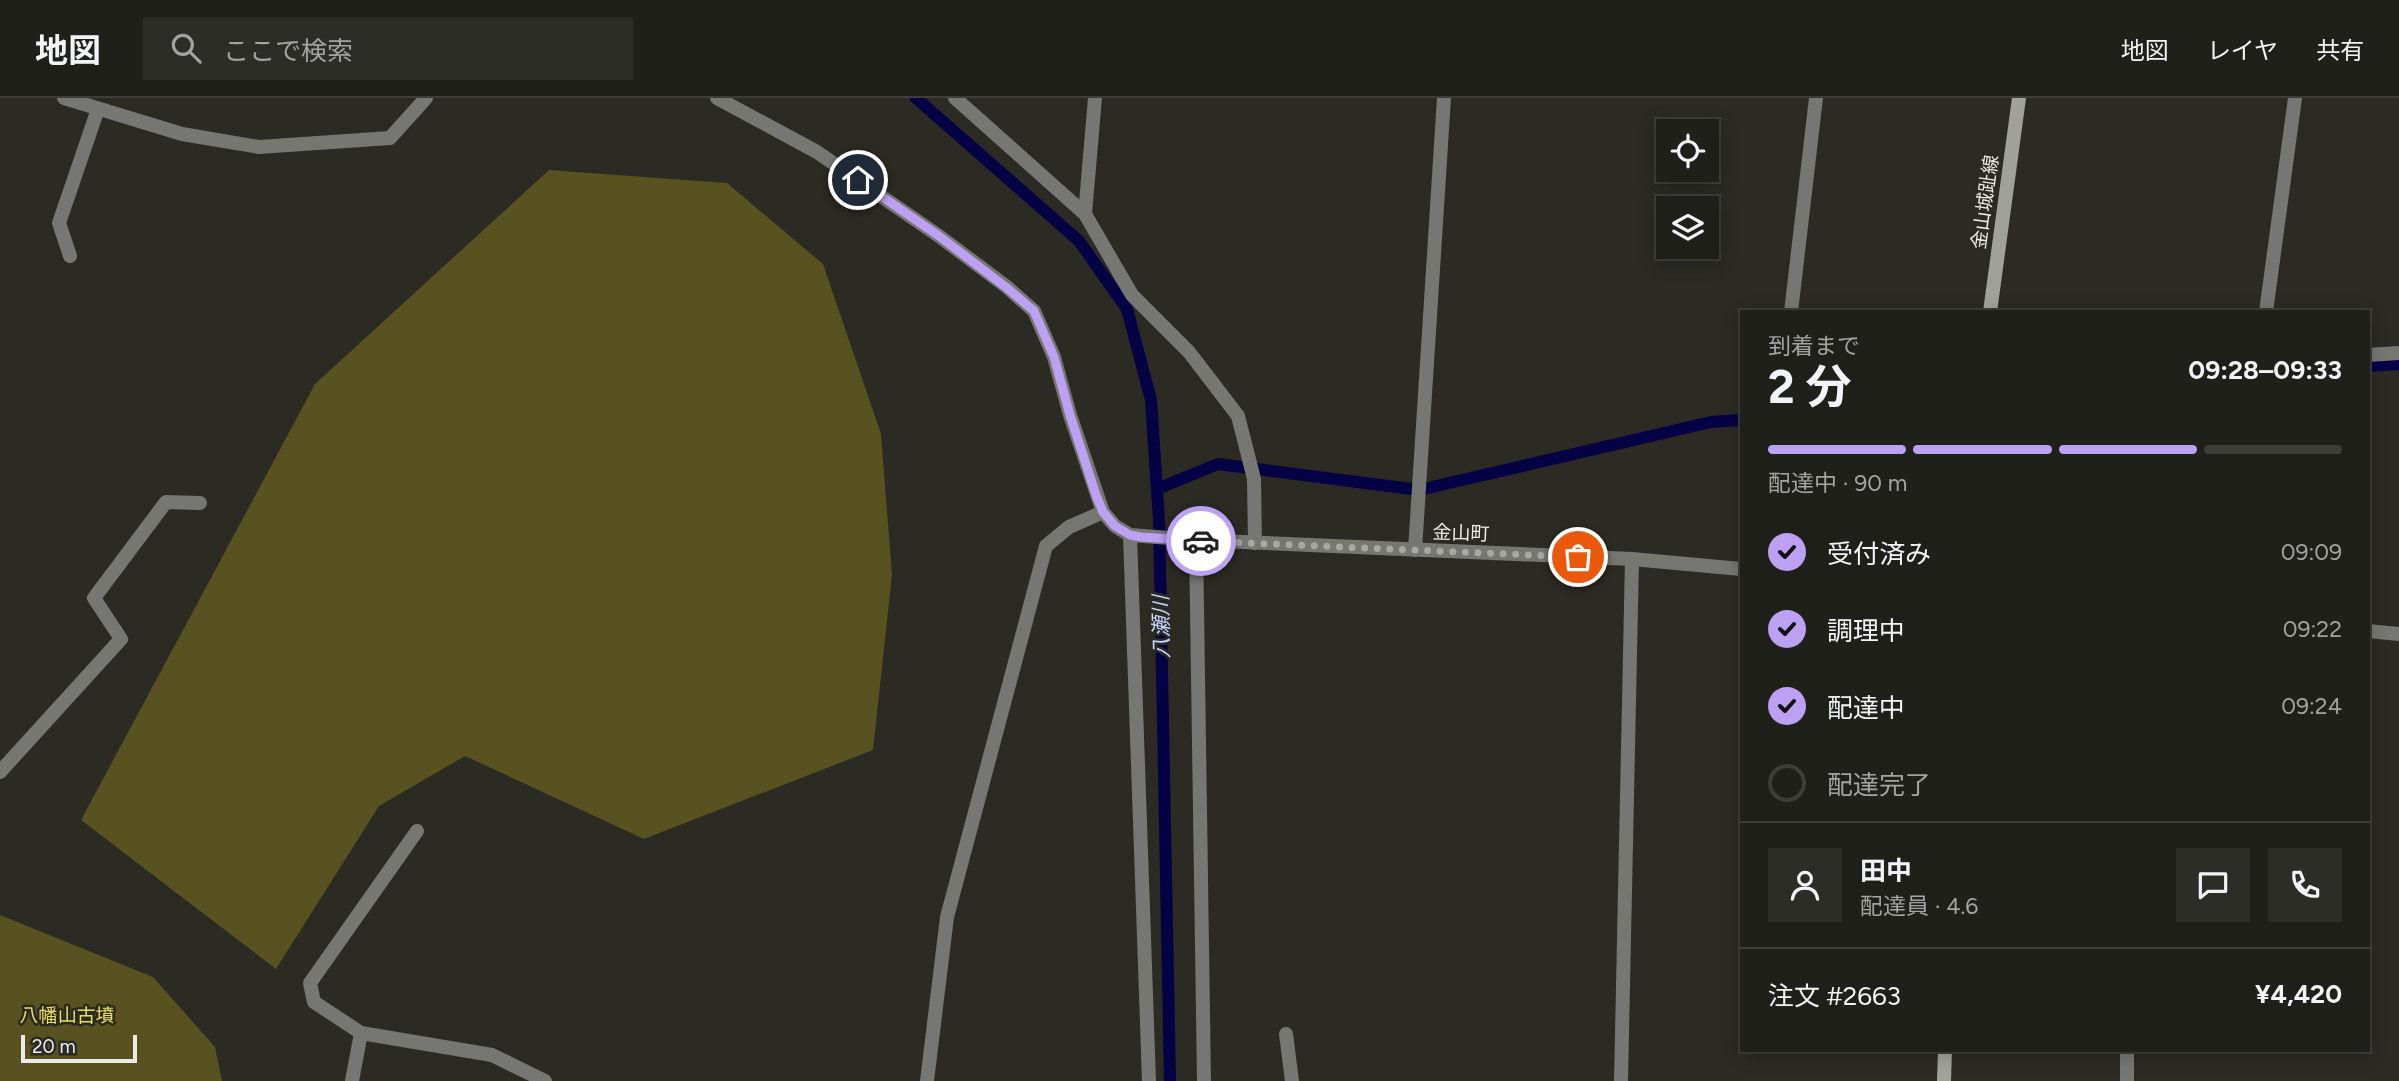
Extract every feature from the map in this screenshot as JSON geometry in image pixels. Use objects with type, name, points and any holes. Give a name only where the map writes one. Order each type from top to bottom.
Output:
[{"type":"main road","name":"金山城趾線","points":[[1990,310],[2019,98]]},
{"type":"main road","points":[[1944,1081],[1945,1052]]},
{"type":"street","points":[[64,98],[182,134],[259,147],[390,138],[426,98]]},
{"type":"street","points":[[717,98],[817,152],[939,236],[1034,311],[1054,357],[1070,415],[1103,512],[1115,526],[1135,536],[1149,1081]]},
{"type":"street","points":[[955,98],[1085,214],[1132,295],[1189,352],[1238,416],[1254,480],[1255,543]]},
{"type":"street","points":[[1085,214],[1095,98]]},
{"type":"street","points":[[1415,550],[1444,98]]},
{"type":"street","points":[[1791,310],[1816,98]]},
{"type":"street","points":[[2266,310],[2295,98]]},
{"type":"street","points":[[71,256],[58,223],[98,109]]},
{"type":"street","points":[[2370,355],[2399,352]]},
{"type":"street","points":[[0,772],[121,639],[94,598],[166,502],[200,503]]},
{"type":"street","points":[[927,1081],[947,917],[1046,546],[1069,527],[1103,512]]},
{"type":"street","name":"金山町","points":[[1135,536],[1632,559],[1740,569]]},
{"type":"street","points":[[1196,540],[1203,1081]]},
{"type":"street","points":[[1621,1081],[1632,559]]},
{"type":"street","points":[[2370,631],[2399,634]]},
{"type":"street","points":[[417,831],[310,983],[314,1002],[360,1033],[492,1055],[545,1081]]},
{"type":"street","points":[[352,1081],[360,1033]]},
{"type":"street","points":[[1286,1034],[1292,1081]]},
{"type":"street","points":[[2127,1052],[2127,1081]]},
{"type":"green space","points":[[549,170],[727,183],[823,264],[881,434],[892,575],[873,750],[644,839],[465,756],[379,806],[276,969],[81,820],[315,384]]},
{"type":"green space","name":"八幡山古墳","points":[[0,915],[153,977],[215,1047],[222,1081],[0,1081]]},
{"type":"waterway","name":"八瀬川","points":[[916,98],[1079,241],[1127,309],[1151,400],[1159,520],[1170,1081]]},
{"type":"waterway","points":[[2370,366],[2399,364]]},
{"type":"waterway","points":[[1157,489],[1218,464],[1419,490],[1711,422],[1740,420]]},
{"type":"way so far","points":[[1201,541],[1578,557]]},
{"type":"route","points":[[858,180],[939,236],[1034,311],[1054,357],[1096,495],[1103,512],[1115,526],[1130,535],[1141,537],[1201,541]]}]
